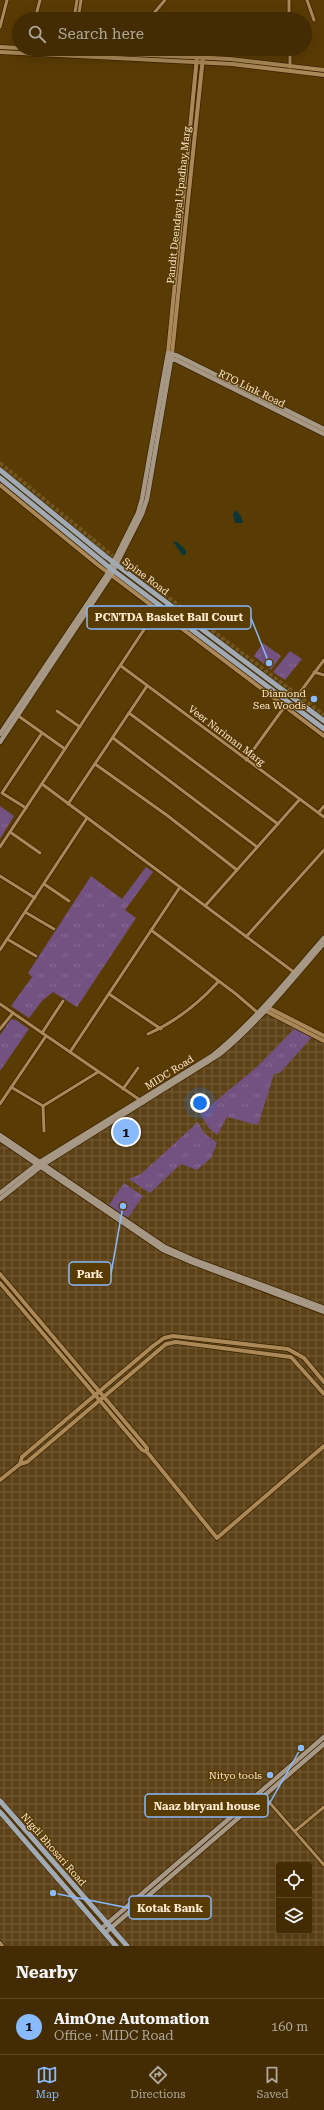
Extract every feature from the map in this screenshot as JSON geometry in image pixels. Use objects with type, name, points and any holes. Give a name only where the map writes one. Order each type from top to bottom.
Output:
[{"type":"main road","name":"RTO Link Road","points":[[170,356],[324,429]]},
{"type":"main road","name":"RTO Link Road","points":[[170,356],[324,434]]},
{"type":"main road","name":"Pandit Deendayal Upadhay Marg","points":[[16,714],[110,572],[141,506],[170,356]]},
{"type":"main road","name":"Spine Road","points":[[0,470],[115,563],[324,721]]},
{"type":"main road","name":"Spine Road","points":[[0,478],[110,572],[324,729]]},
{"type":"main road","points":[[0,734],[16,714]]},
{"type":"main road","points":[[0,742],[16,714]]},
{"type":"main road","name":"MIDC Road","points":[[142,1101],[214,1058],[237,1040],[324,938]]},
{"type":"main road","name":"MIDC Road","points":[[295,973],[324,943]]},
{"type":"main road","name":"MIDC Road","points":[[0,1198],[40,1165],[212,1056],[235,1037],[258,1013],[265,1008]]},
{"type":"main road","points":[[0,1135],[40,1165],[163,1250],[198,1265],[324,1312]]},
{"type":"main road","points":[[0,1139],[165,1247],[192,1259],[324,1308]]},
{"type":"main road","name":"MIDC Road","points":[[0,1194],[22,1179]]},
{"type":"main road","points":[[263,1794],[324,1737]]},
{"type":"main road","points":[[103,1931],[263,1794],[324,1744]]},
{"type":"main road","name":"Nigdi Bhosari Road","points":[[0,1800],[127,1946]]},
{"type":"main road","name":"Nigdi Bhosari Road","points":[[0,1812],[116,1946]]},
{"type":"street","points":[[0,27],[7,0]]},
{"type":"street","points":[[37,12],[40,0]]},
{"type":"street","points":[[75,12],[77,0]]},
{"type":"street","points":[[79,12],[81,0]]},
{"type":"street","points":[[155,12],[165,0]]},
{"type":"street","points":[[288,0],[289,12]]},
{"type":"street","points":[[306,0],[311,12]]},
{"type":"street","points":[[312,15],[314,20]]},
{"type":"street","points":[[0,47],[12,48]]},
{"type":"street","points":[[0,52],[12,52]]},
{"type":"street","points":[[149,56],[196,59],[203,57],[230,58],[324,75]]},
{"type":"street","points":[[167,56],[196,59],[202,62],[290,69],[324,70]]},
{"type":"street","points":[[290,56],[290,69]]},
{"type":"street","name":"Pandit Deendayal Upadhay Marg","points":[[170,356],[203,57]]},
{"type":"street","name":"Pandit Deendayal Upadhay Marg","points":[[170,356],[196,59]]},
{"type":"street","points":[[194,89],[199,89]]},
{"type":"street","name":"Spine Road","points":[[0,485],[157,610],[324,736]]},
{"type":"street","points":[[0,847],[157,610]]},
{"type":"street","points":[[298,695],[324,660]]},
{"type":"street","name":"Veer Nariman Marg","points":[[121,666],[324,817]]},
{"type":"street","points":[[314,672],[324,675]]},
{"type":"street","points":[[68,804],[147,686]]},
{"type":"street","points":[[246,760],[285,706]]},
{"type":"street","points":[[57,711],[80,727]]},
{"type":"street","points":[[129,713],[278,824]]},
{"type":"street","points":[[16,714],[65,749]]},
{"type":"street","points":[[26,808],[2,793],[42,733]]},
{"type":"street","points":[[113,738],[257,847]]},
{"type":"street","points":[[95,764],[168,816],[237,870]]},
{"type":"street","points":[[42,784],[295,973]]},
{"type":"street","points":[[205,906],[300,799]]},
{"type":"street","points":[[319,812],[323,808]]},
{"type":"street","points":[[0,950],[87,818]]},
{"type":"street","points":[[10,832],[40,853]]},
{"type":"street","points":[[246,937],[324,850]]},
{"type":"street","points":[[0,876],[35,898]]},
{"type":"street","points":[[44,884],[69,901]]},
{"type":"street","points":[[70,1052],[180,887]]},
{"type":"street","points":[[25,912],[54,929]]},
{"type":"street","points":[[151,930],[258,1013]]},
{"type":"street","points":[[7,939],[36,956]]},
{"type":"street","points":[[148,1034],[161,1029],[196,1004],[218,982]]},
{"type":"street","points":[[109,994],[161,1029]]},
{"type":"street","points":[[42,1033],[63,1001]]},
{"type":"street","points":[[0,1004],[142,1101]]},
{"type":"street","points":[[265,1008],[324,1036]]},
{"type":"street","points":[[265,1008],[324,1041]]},
{"type":"street","points":[[0,1029],[12,1013]]},
{"type":"street","points":[[0,1104],[46,1036]]},
{"type":"street","points":[[123,1089],[138,1068]]},
{"type":"street","points":[[43,1106],[98,1072]]},
{"type":"street","points":[[11,1087],[43,1106]]},
{"type":"street","points":[[43,1106],[44,1131]]},
{"type":"street","points":[[0,1274],[99,1392],[101,1398],[147,1448],[147,1452],[217,1538],[324,1446]]},
{"type":"street","points":[[0,1283],[95,1396],[101,1398]]},
{"type":"street","points":[[20,1464],[22,1457],[157,1343],[173,1336],[288,1349],[296,1352],[304,1358],[324,1382]]},
{"type":"street","points":[[0,1480],[20,1464],[27,1462],[161,1347],[176,1342],[291,1357],[324,1394]]},
{"type":"street","points":[[157,1343],[161,1347]]},
{"type":"street","points":[[263,1794],[324,1865]]},
{"type":"street","points":[[295,1831],[324,1807]]},
{"type":"shaded area","points":[[266,1013],[324,1042],[324,1306],[173,1249],[47,1164],[215,1061],[239,1041]]},
{"type":"shaded area","points":[[0,1141],[32,1164],[178,1260],[324,1316],[324,1946],[130,1946],[0,1798]]},
{"type":"shaded area","points":[[0,1814],[115,1946],[0,1946]]},
{"type":"green space","points":[[263,643],[281,656],[271,670],[254,656]]},
{"type":"green space","points":[[290,651],[302,659],[285,680],[273,672]]},
{"type":"green space","points":[[0,806],[14,816],[0,839]]},
{"type":"green space","points":[[146,867],[153,872],[125,910],[136,918],[77,1007],[53,992],[42,1001],[29,1018],[11,1006],[32,977],[28,973],[91,876],[122,899]]},
{"type":"green space","points":[[11,1019],[16,1020],[29,1029],[0,1071],[0,1035]]},
{"type":"green space","points":[[295,1028],[312,1037],[280,1073],[274,1074],[258,1125],[227,1117],[217,1135],[209,1128],[200,1114],[257,1067]]},
{"type":"green space","points":[[198,1122],[204,1133],[217,1143],[211,1158],[197,1170],[181,1164],[150,1193],[129,1179],[141,1174]]},
{"type":"green space","points":[[124,1183],[143,1196],[128,1218],[109,1205]]},
{"type":"water","points":[[236,510],[241,516],[243,523],[235,523],[233,514]]},
{"type":"water","points":[[173,541],[177,542],[186,550],[186,555],[182,555]]},
{"type":"tunnel","points":[[0,463],[108,552],[324,715]]},
{"type":"place","name":"PCNTDA Basket Ball Court","points":[[269,663]]},
{"type":"place","name":"Diamond Sea Woods","points":[[314,699]]},
{"type":"place","name":"AimOne Automation","points":[[126,1132]]},
{"type":"place","name":"Park","points":[[123,1206]]},
{"type":"place","name":"Naaz biryani house","points":[[301,1748]]},
{"type":"place","name":"Nityo tools","points":[[270,1775]]},
{"type":"place","name":"Kotak Bank","points":[[53,1893]]}]
